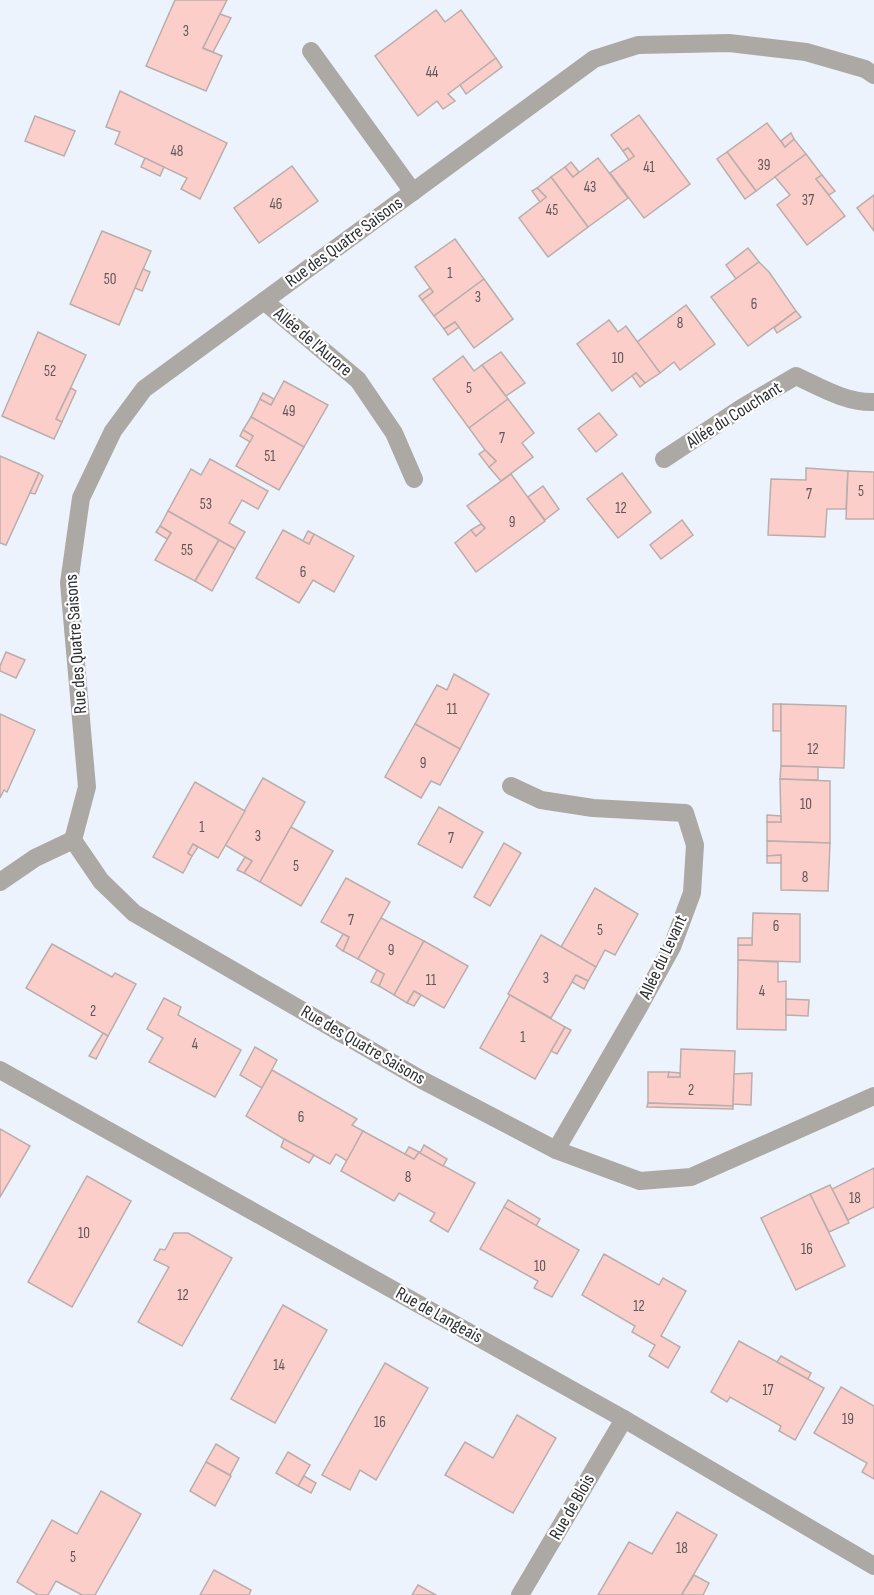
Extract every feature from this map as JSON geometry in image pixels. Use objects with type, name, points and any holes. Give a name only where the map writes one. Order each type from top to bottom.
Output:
[{"type":"street","name":"Rue des Quatre Saisons","points":[[874,75],[865,69],[806,52],[729,43],[638,45],[594,59],[144,389],[112,431],[81,498],[69,583],[87,787],[73,840],[101,881],[135,913],[422,1080],[556,1150],[640,1181],[691,1178],[874,1096]]},
{"type":"street","points":[[311,51],[413,192]]},
{"type":"street","name":"Allée de l'Aurore","points":[[264,301],[358,380],[393,433],[414,479]]},
{"type":"street","name":"Allée du Couchant","points":[[664,459],[743,407],[796,376],[837,395],[863,402],[874,402]]},
{"type":"street","name":"Allée du Levant","points":[[511,786],[541,800],[593,808],[685,813],[695,845],[692,893],[672,947],[556,1150]]},
{"type":"street","points":[[0,882],[35,858],[73,840]]},
{"type":"street","name":"Rue de Langeais","points":[[0,1070],[624,1419],[874,1566]]},
{"type":"street","name":"Rue de Blois","points":[[520,1595],[624,1419]]},
{"type":"building","points":[[175,0],[227,0],[203,48],[222,56],[206,91],[146,66]]},
{"type":"building","points":[[436,10],[445,22],[461,10],[496,58],[448,94],[455,101],[443,109],[437,101],[418,116],[375,56]]},
{"type":"building","points":[[220,14],[231,18],[213,52],[203,48]]},
{"type":"building","points":[[496,58],[502,67],[466,94],[460,85]]},
{"type":"building","points":[[120,91],[227,143],[200,199],[181,189],[187,178],[115,144],[120,132],[106,127]]},
{"type":"building","points":[[639,115],[690,184],[644,218],[610,173],[634,156],[628,148],[623,151],[611,135]]},
{"type":"building","points":[[35,116],[75,131],[64,156],[25,141]]},
{"type":"building","points":[[767,123],[785,147],[794,139],[806,154],[756,191],[727,152]]},
{"type":"building","points":[[791,133],[794,139],[785,147],[781,141]]},
{"type":"building","points":[[628,148],[634,156],[629,160],[623,151]]},
{"type":"building","points":[[727,152],[756,191],[745,199],[717,159]]},
{"type":"building","points":[[806,154],[822,175],[816,179],[845,216],[807,245],[777,205],[790,195],[775,177]]},
{"type":"building","points":[[145,158],[164,167],[160,176],[141,167]]},
{"type":"building","points":[[598,158],[628,198],[588,227],[551,177],[565,167],[573,177]]},
{"type":"building","points":[[571,162],[579,172],[573,177],[565,167]]},
{"type":"building","points":[[292,166],[318,201],[259,243],[234,208]]},
{"type":"building","points":[[822,175],[835,191],[829,195],[816,179]]},
{"type":"building","points":[[551,177],[588,227],[548,257],[519,218],[546,197],[537,188]]},
{"type":"building","points":[[537,188],[546,197],[540,202],[532,191]]},
{"type":"building","points":[[874,195],[874,231],[857,208]]},
{"type":"building","points":[[102,231],[151,251],[119,325],[70,304]]},
{"type":"building","points":[[455,239],[484,279],[434,316],[422,300],[433,292],[415,267]]},
{"type":"building","points":[[748,248],[759,262],[736,279],[726,265]]},
{"type":"building","points":[[759,262],[769,272],[796,311],[748,346],[711,297]]},
{"type":"building","points":[[143,269],[150,272],[142,291],[135,288]]},
{"type":"building","points":[[484,279],[513,319],[474,348],[455,322],[444,329],[434,316]]},
{"type":"building","points":[[430,288],[433,292],[422,300],[419,296]]},
{"type":"building","points":[[686,305],[715,344],[680,370],[674,362],[660,373],[637,342]]},
{"type":"building","points":[[796,311],[801,317],[777,333],[774,328]]},
{"type":"building","points":[[609,320],[618,332],[626,326],[660,373],[645,383],[636,373],[612,391],[577,344]]},
{"type":"building","points":[[455,322],[459,327],[448,335],[444,329]]},
{"type":"building","points":[[38,332],[86,355],[56,419],[62,422],[54,439],[2,416]]},
{"type":"building","points":[[501,352],[525,383],[506,396],[482,365]]},
{"type":"building","points":[[463,356],[474,371],[482,365],[508,399],[469,428],[433,379]]},
{"type":"building","points":[[636,373],[645,383],[640,387],[632,376]]},
{"type":"building","points":[[284,381],[328,405],[304,447],[251,417],[260,399],[271,405]]},
{"type":"building","points":[[71,388],[76,391],[62,422],[56,419]]},
{"type":"building","points":[[263,393],[274,399],[271,405],[260,399]]},
{"type":"building","points":[[508,399],[534,433],[522,443],[533,457],[501,481],[489,467],[496,461],[469,428]]},
{"type":"building","points":[[599,413],[617,435],[596,452],[578,429]]},
{"type":"building","points":[[251,417],[304,447],[279,490],[236,466],[253,436],[243,430]]},
{"type":"building","points":[[243,430],[253,436],[250,442],[240,436]]},
{"type":"building","points":[[485,450],[496,461],[489,467],[479,454]]},
{"type":"building","points":[[0,456],[39,473],[6,545],[0,543]]},
{"type":"building","points":[[210,459],[268,491],[258,509],[242,500],[229,523],[245,532],[235,549],[168,511],[191,469],[201,475]]},
{"type":"building","points":[[806,468],[848,471],[846,509],[827,509],[825,537],[768,535],[771,479],[806,480]]},
{"type":"building","points":[[848,471],[874,472],[874,519],[846,519]]},
{"type":"building","points":[[39,473],[43,476],[35,494],[30,493]]},
{"type":"building","points":[[622,473],[651,512],[618,538],[587,499]]},
{"type":"building","points":[[511,474],[545,521],[476,572],[455,543],[471,530],[476,536],[485,528],[467,506]]},
{"type":"building","points":[[543,486],[559,509],[545,520],[528,497]]},
{"type":"building","points":[[168,511],[219,540],[195,581],[155,560],[171,533],[160,526]]},
{"type":"building","points":[[682,520],[693,535],[661,559],[650,545]]},
{"type":"building","points":[[481,524],[485,528],[476,536],[471,530]]},
{"type":"building","points":[[160,526],[171,533],[167,539],[156,532]]},
{"type":"building","points":[[283,530],[309,544],[314,534],[354,556],[334,592],[313,580],[299,603],[256,578]]},
{"type":"building","points":[[308,531],[314,534],[309,544],[303,541]]},
{"type":"building","points":[[219,540],[235,549],[212,591],[195,581]]},
{"type":"building","points":[[6,652],[25,660],[16,678],[0,671]]},
{"type":"building","points":[[454,674],[489,694],[460,749],[415,724],[437,685],[447,690]]},
{"type":"building","points":[[773,704],[781,704],[781,731],[773,731]]},
{"type":"building","points":[[781,704],[846,706],[844,768],[781,766]]},
{"type":"building","points":[[0,714],[35,730],[7,792],[4,790],[0,798]]},
{"type":"building","points":[[415,724],[460,749],[440,785],[431,781],[421,798],[385,777]]},
{"type":"building","points":[[781,766],[818,767],[818,780],[780,779]]},
{"type":"building","points":[[263,778],[305,802],[260,882],[244,873],[252,861],[225,845]]},
{"type":"building","points":[[780,779],[830,781],[830,843],[767,841],[767,822],[781,822]]},
{"type":"building","points":[[195,782],[245,811],[218,858],[193,844],[188,853],[192,856],[183,873],[153,857]]},
{"type":"building","points":[[439,807],[483,832],[462,868],[418,844]]},
{"type":"building","points":[[767,815],[781,816],[781,822],[767,822]]},
{"type":"building","points":[[291,827],[333,851],[301,906],[260,882]]},
{"type":"building","points":[[767,841],[830,843],[828,891],[781,890],[781,855],[767,856]]},
{"type":"building","points":[[504,843],[521,853],[490,906],[474,897]]},
{"type":"building","points":[[193,844],[198,847],[192,856],[188,853]]},
{"type":"building","points":[[781,855],[781,863],[767,863],[767,856]]},
{"type":"building","points":[[245,857],[252,861],[244,873],[237,870]]},
{"type":"building","points":[[346,878],[390,902],[358,959],[343,951],[349,937],[321,922]]},
{"type":"building","points":[[595,888],[638,914],[615,955],[605,950],[596,967],[561,947]]},
{"type":"building","points":[[753,913],[800,914],[800,962],[738,960],[738,945],[752,945]]},
{"type":"building","points":[[381,918],[424,941],[394,995],[379,986],[384,974],[358,959]]},
{"type":"building","points":[[343,934],[349,937],[343,951],[336,946]]},
{"type":"building","points":[[541,935],[596,967],[588,981],[576,975],[551,1018],[508,994]]},
{"type":"building","points":[[738,938],[752,938],[752,945],[738,945]]},
{"type":"building","points":[[424,941],[468,966],[444,1008],[414,991],[407,1003],[394,995]]},
{"type":"building","points":[[52,944],[112,977],[115,973],[136,984],[108,1036],[26,988]]},
{"type":"building","points":[[738,960],[778,962],[778,982],[786,981],[786,1030],[737,1029]]},
{"type":"building","points":[[377,970],[384,974],[379,986],[371,982]]},
{"type":"building","points":[[576,975],[588,981],[584,989],[572,982]]},
{"type":"building","points":[[414,991],[421,995],[414,1006],[407,1003]]},
{"type":"building","points":[[510,995],[565,1027],[535,1079],[480,1048]]},
{"type":"building","points":[[164,998],[181,1007],[178,1015],[241,1050],[215,1097],[149,1062],[163,1038],[147,1029]]},
{"type":"building","points":[[786,999],[809,1000],[808,1016],[786,1015]]},
{"type":"building","points":[[565,1027],[571,1030],[557,1054],[551,1051]]},
{"type":"building","points":[[103,1033],[108,1036],[96,1059],[89,1056]]},
{"type":"building","points":[[255,1047],[277,1060],[262,1088],[240,1075]]},
{"type":"building","points":[[681,1049],[735,1051],[733,1106],[648,1103],[648,1072],[669,1072],[668,1077],[680,1077]]},
{"type":"building","points":[[272,1070],[357,1119],[352,1125],[363,1131],[347,1161],[336,1154],[330,1164],[246,1116]]},
{"type":"building","points":[[669,1072],[680,1073],[680,1077],[668,1077]]},
{"type":"building","points":[[752,1073],[751,1105],[733,1104],[734,1074]]},
{"type":"building","points":[[648,1103],[733,1106],[733,1109],[647,1107]]},
{"type":"building","points":[[0,1129],[30,1146],[0,1197]]},
{"type":"building","points":[[363,1131],[414,1159],[419,1152],[475,1183],[448,1232],[430,1221],[435,1213],[399,1193],[394,1201],[341,1171]]},
{"type":"building","points":[[284,1139],[314,1155],[309,1163],[281,1147]]},
{"type":"building","points":[[424,1145],[447,1159],[443,1166],[420,1153]]},
{"type":"building","points":[[409,1147],[419,1152],[414,1159],[405,1154]]},
{"type":"building","points":[[874,1168],[874,1207],[848,1220],[832,1189]]},
{"type":"building","points":[[87,1176],[131,1201],[72,1307],[28,1282]]},
{"type":"building","points":[[830,1185],[849,1223],[829,1232],[810,1194]]},
{"type":"building","points":[[810,1194],[845,1266],[796,1290],[761,1218]]},
{"type":"building","points":[[508,1200],[540,1219],[536,1226],[504,1207]]},
{"type":"building","points":[[504,1207],[579,1250],[552,1297],[534,1288],[538,1281],[480,1249]]},
{"type":"building","points":[[174,1233],[188,1233],[232,1258],[182,1346],[138,1322],[169,1267],[154,1260],[160,1249],[165,1250]]},
{"type":"building","points":[[604,1254],[659,1285],[663,1278],[686,1291],[661,1336],[680,1347],[668,1368],[649,1356],[655,1345],[632,1332],[635,1326],[582,1295]]},
{"type":"building","points":[[283,1305],[327,1330],[275,1423],[231,1399]]},
{"type":"building","points":[[739,1341],[824,1388],[795,1440],[779,1431],[781,1426],[730,1397],[727,1402],[711,1392]]},
{"type":"building","points":[[781,1356],[811,1373],[808,1379],[777,1362]]},
{"type":"building","points":[[385,1363],[428,1388],[376,1480],[360,1470],[350,1490],[322,1475]]},
{"type":"building","points":[[841,1387],[874,1406],[874,1479],[862,1472],[867,1463],[814,1433]]},
{"type":"building","points":[[517,1415],[556,1438],[513,1513],[445,1475],[465,1442],[493,1458]]},
{"type":"building","points":[[216,1444],[239,1458],[230,1475],[206,1462]]},
{"type":"building","points":[[288,1452],[310,1465],[298,1486],[276,1473]]},
{"type":"building","points":[[206,1462],[231,1476],[215,1506],[190,1491]]},
{"type":"building","points":[[304,1476],[316,1483],[311,1493],[298,1486]]},
{"type":"building","points":[[101,1491],[141,1514],[95,1595],[82,1595],[56,1581],[48,1595],[38,1595],[17,1582],[52,1520],[77,1534]]},
{"type":"building","points":[[677,1512],[717,1535],[682,1594],[684,1595],[598,1595],[629,1542],[652,1554]]},
{"type":"building","points":[[214,1570],[251,1590],[249,1595],[200,1595]]},
{"type":"building","points":[[694,1575],[709,1583],[703,1595],[682,1594]]},
{"type":"building","points":[[418,1585],[436,1595],[412,1595]]}]
